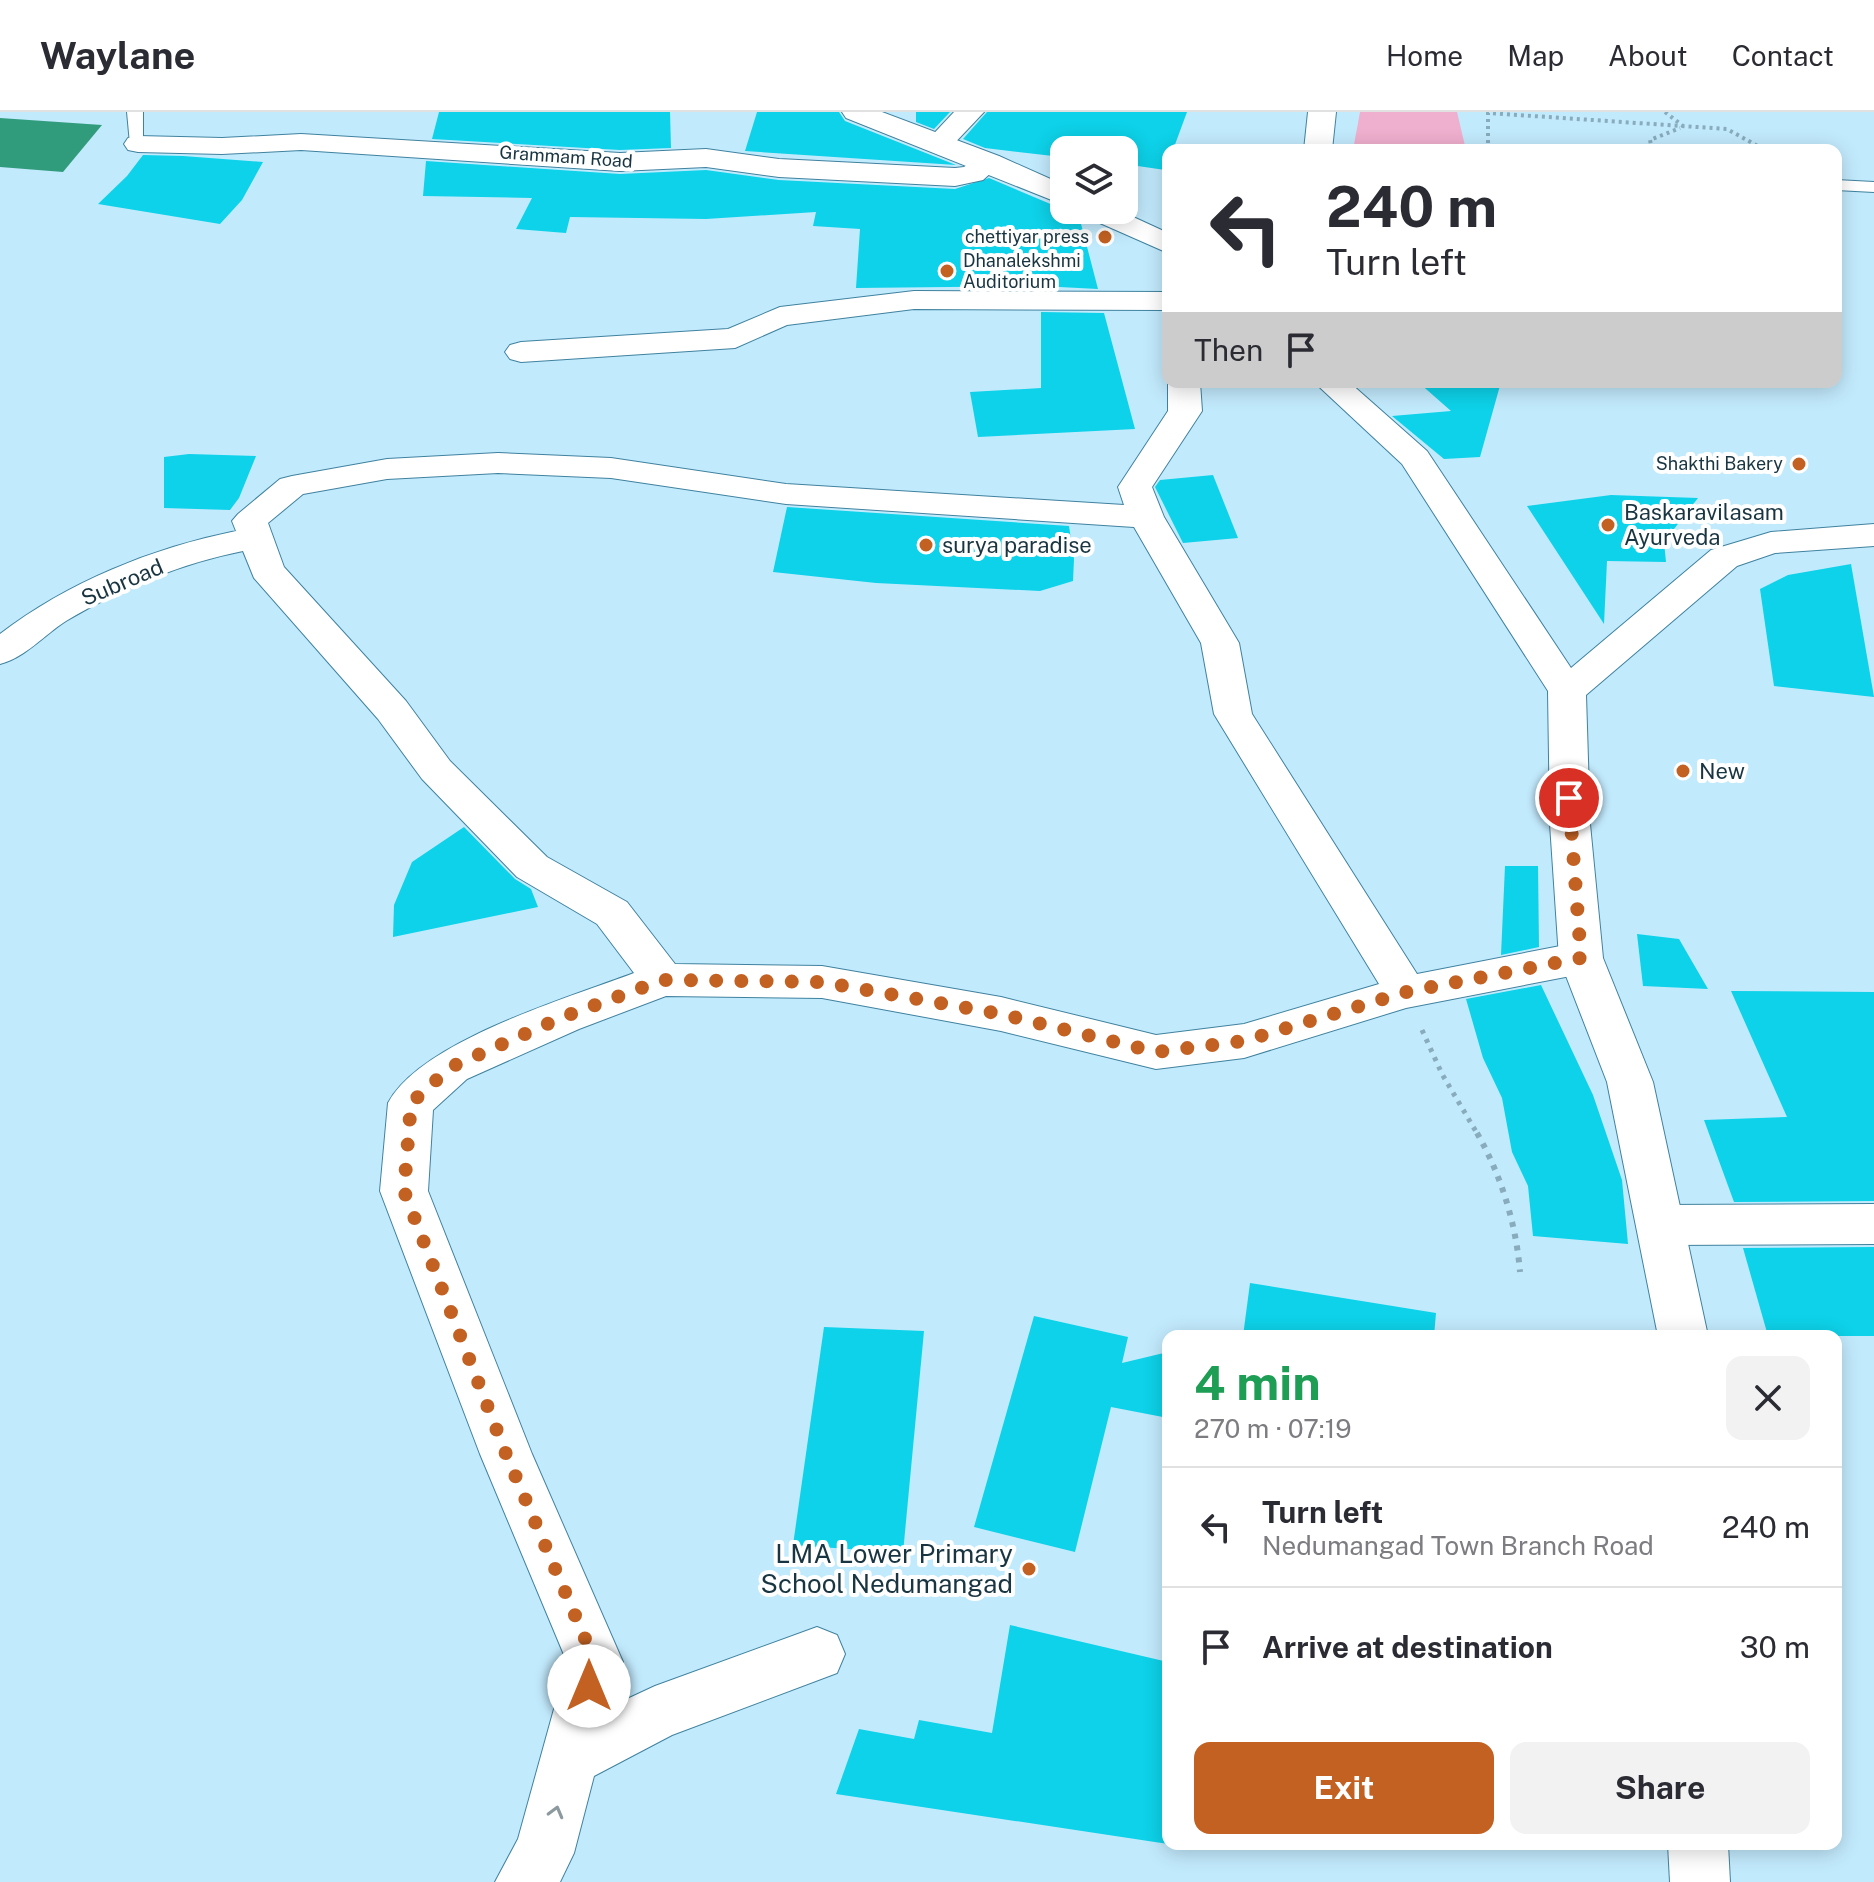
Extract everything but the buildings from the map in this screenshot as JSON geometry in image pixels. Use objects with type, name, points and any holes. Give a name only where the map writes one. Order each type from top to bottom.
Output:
[{"type":"street","points":[[856,112],[989,162],[1050,190]]},
{"type":"street","points":[[939,143],[970,112]]},
{"type":"street","points":[[1319,144],[1322,112]]},
{"type":"street","name":"Grammam Road","points":[[138,144],[222,146],[301,142],[620,162],[706,158],[779,168],[955,177],[973,174],[989,162]]},
{"type":"street","points":[[1124,224],[1162,241]]},
{"type":"street","points":[[521,352],[735,338],[780,316],[914,300],[1162,301]]},
{"type":"street","points":[[1184,388],[1185,411],[1135,487],[1146,517],[1220,643],[1233,714],[1406,992]]},
{"type":"street","points":[[1337,388],[1415,458],[1567,691],[1570,824],[1581,958],[1630,1082],[1682,1330]]},
{"type":"street","points":[[663,980],[612,913],[532,867],[436,770],[392,710],[267,570],[238,530],[292,486],[387,469],[498,463],[611,468],[786,494],[1146,517]]},
{"type":"street","name":"Subroad","points":[[0,652],[54,613],[238,530]]},
{"type":"street","points":[[1567,691],[1724,558],[1771,543],[1874,535]]},
{"type":"street","points":[[525,1882],[544,1853],[595,1662],[506,1454],[404,1191],[411,1103],[451,1067],[563,1017],[663,980],[822,982],[1001,1014],[1156,1052],[1244,1041],[1406,992],[1581,958]]},
{"type":"street","points":[[1661,1225],[1874,1224]]},
{"type":"street","points":[[571,1757],[655,1714],[817,1654]]},
{"type":"street","points":[[1698,1850],[1700,1882]]},
{"type":"lane","points":[[135,112],[138,144]]},
{"type":"lane","points":[[1842,185],[1874,187]]},
{"type":"path","points":[[1665,112],[1684,126]]},
{"type":"path","points":[[1488,144],[1488,113],[1727,129],[1754,144]]},
{"type":"path","points":[[1651,144],[1650,140],[1684,126]]},
{"type":"path","points":[[1406,992],[1442,1074],[1497,1168],[1518,1248],[1520,1272]]},
{"type":"shaded area","points":[[1360,112],[1457,112],[1465,144],[1354,144]]},
{"type":"shaded area","points":[[0,118],[102,125],[63,172],[0,167]]},
{"type":"place","name":"chettiyar press","points":[[1105,237]]},
{"type":"place","name":"Dhanalekshmi Auditorium","points":[[947,271]]},
{"type":"place","name":"Shakthi Bakery","points":[[1799,464]]},
{"type":"place","name":"Baskaravilasam Ayurveda","points":[[1608,525]]},
{"type":"place","name":"surya paradise","points":[[926,545]]},
{"type":"place","name":"New","points":[[1683,771]]},
{"type":"place","name":"LMA Lower Primary School Nedumangad","points":[[1029,1569]]},
{"type":"route","points":[[589,1686],[595,1662],[506,1454],[404,1191],[411,1103],[451,1067],[563,1017],[663,980],[822,982],[1001,1014],[1156,1052],[1244,1041],[1406,992],[1581,958],[1569,798]]}]
